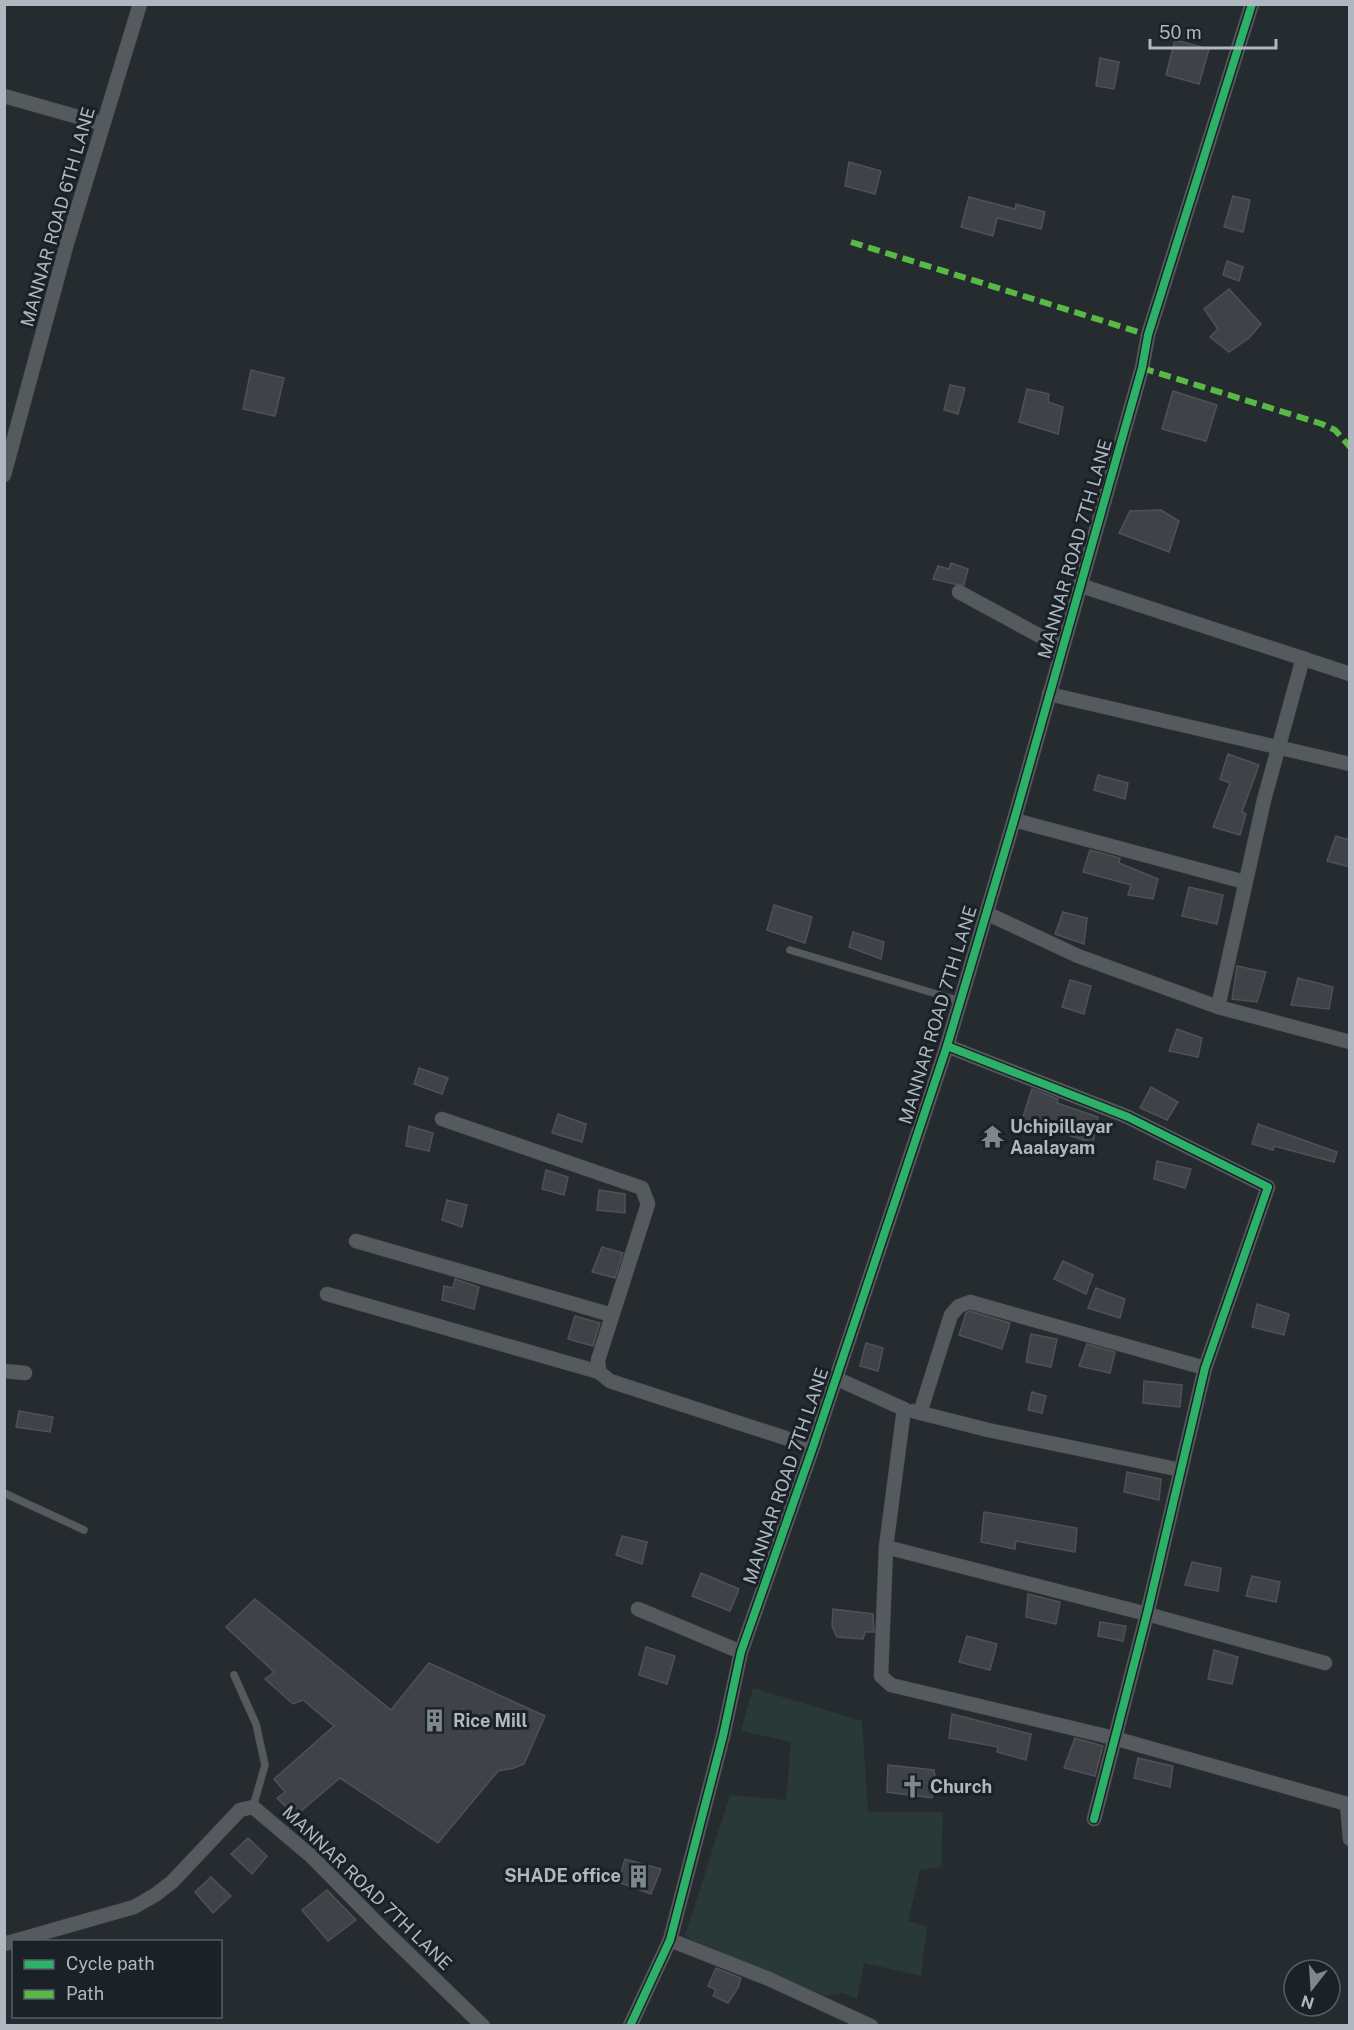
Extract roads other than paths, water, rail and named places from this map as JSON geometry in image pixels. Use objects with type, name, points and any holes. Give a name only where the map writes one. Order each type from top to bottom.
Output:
[{"type":"street","name":"MANNAR ROAD 6TH LANE","points":[[4,475],[67,243],[140,4]]},
{"type":"street","name":"MANNAR ROAD 7TH LANE","points":[[630,2025],[670,1940],[723,1736],[741,1652],[813,1447],[947,1046],[1014,820],[1142,368],[1148,335],[1252,4]]},
{"type":"street","points":[[4,96],[103,124]]},
{"type":"street","points":[[1079,585],[1350,674]]},
{"type":"street","points":[[959,592],[1040,636],[1063,644]]},
{"type":"street","points":[[1218,1007],[1277,748],[1303,658]]},
{"type":"street","points":[[1049,694],[1350,764]]},
{"type":"street","points":[[1014,820],[1245,882]]},
{"type":"street","points":[[986,913],[1078,956],[1218,1007],[1350,1042]]},
{"type":"street","points":[[947,1046],[1128,1117],[1268,1187],[1205,1368],[1147,1614],[1094,1819]]},
{"type":"street","points":[[442,1119],[642,1188],[648,1204],[598,1360],[599,1372]]},
{"type":"street","points":[[356,1241],[612,1316]]},
{"type":"street","points":[[327,1294],[599,1372],[610,1382],[813,1447]]},
{"type":"street","points":[[920,1413],[951,1315],[959,1306],[970,1302],[1205,1368]]},
{"type":"street","points":[[4,1371],[25,1373]]},
{"type":"street","points":[[835,1378],[904,1409],[988,1430],[1181,1470]]},
{"type":"street","points":[[904,1409],[886,1547],[881,1676],[891,1685],[1114,1738],[1347,1804],[1350,1839]]},
{"type":"street","points":[[886,1547],[1147,1614],[1325,1663]]},
{"type":"street","points":[[638,1609],[741,1652]]},
{"type":"street","points":[[18,1940],[134,1907],[172,1882],[240,1810],[253,1807]]},
{"type":"street","name":"MANNAR ROAD 7TH LANE","points":[[253,1807],[311,1856],[483,2025]]},
{"type":"street","points":[[670,1940],[769,1979],[871,2025]]},
{"type":"lane","points":[[790,950],[960,1001]]},
{"type":"lane","points":[[4,1493],[84,1530]]},
{"type":"lane","points":[[234,1675],[256,1724],[265,1765],[253,1807]]},
{"type":"place","name":"Uchipillayar Aaalayam","points":[[992,1137]]},
{"type":"place","name":"Rice Mill","points":[[435,1721]]},
{"type":"place","name":"Church","points":[[912,1787]]},
{"type":"place","name":"SHADE office","points":[[639,1876]]}]
